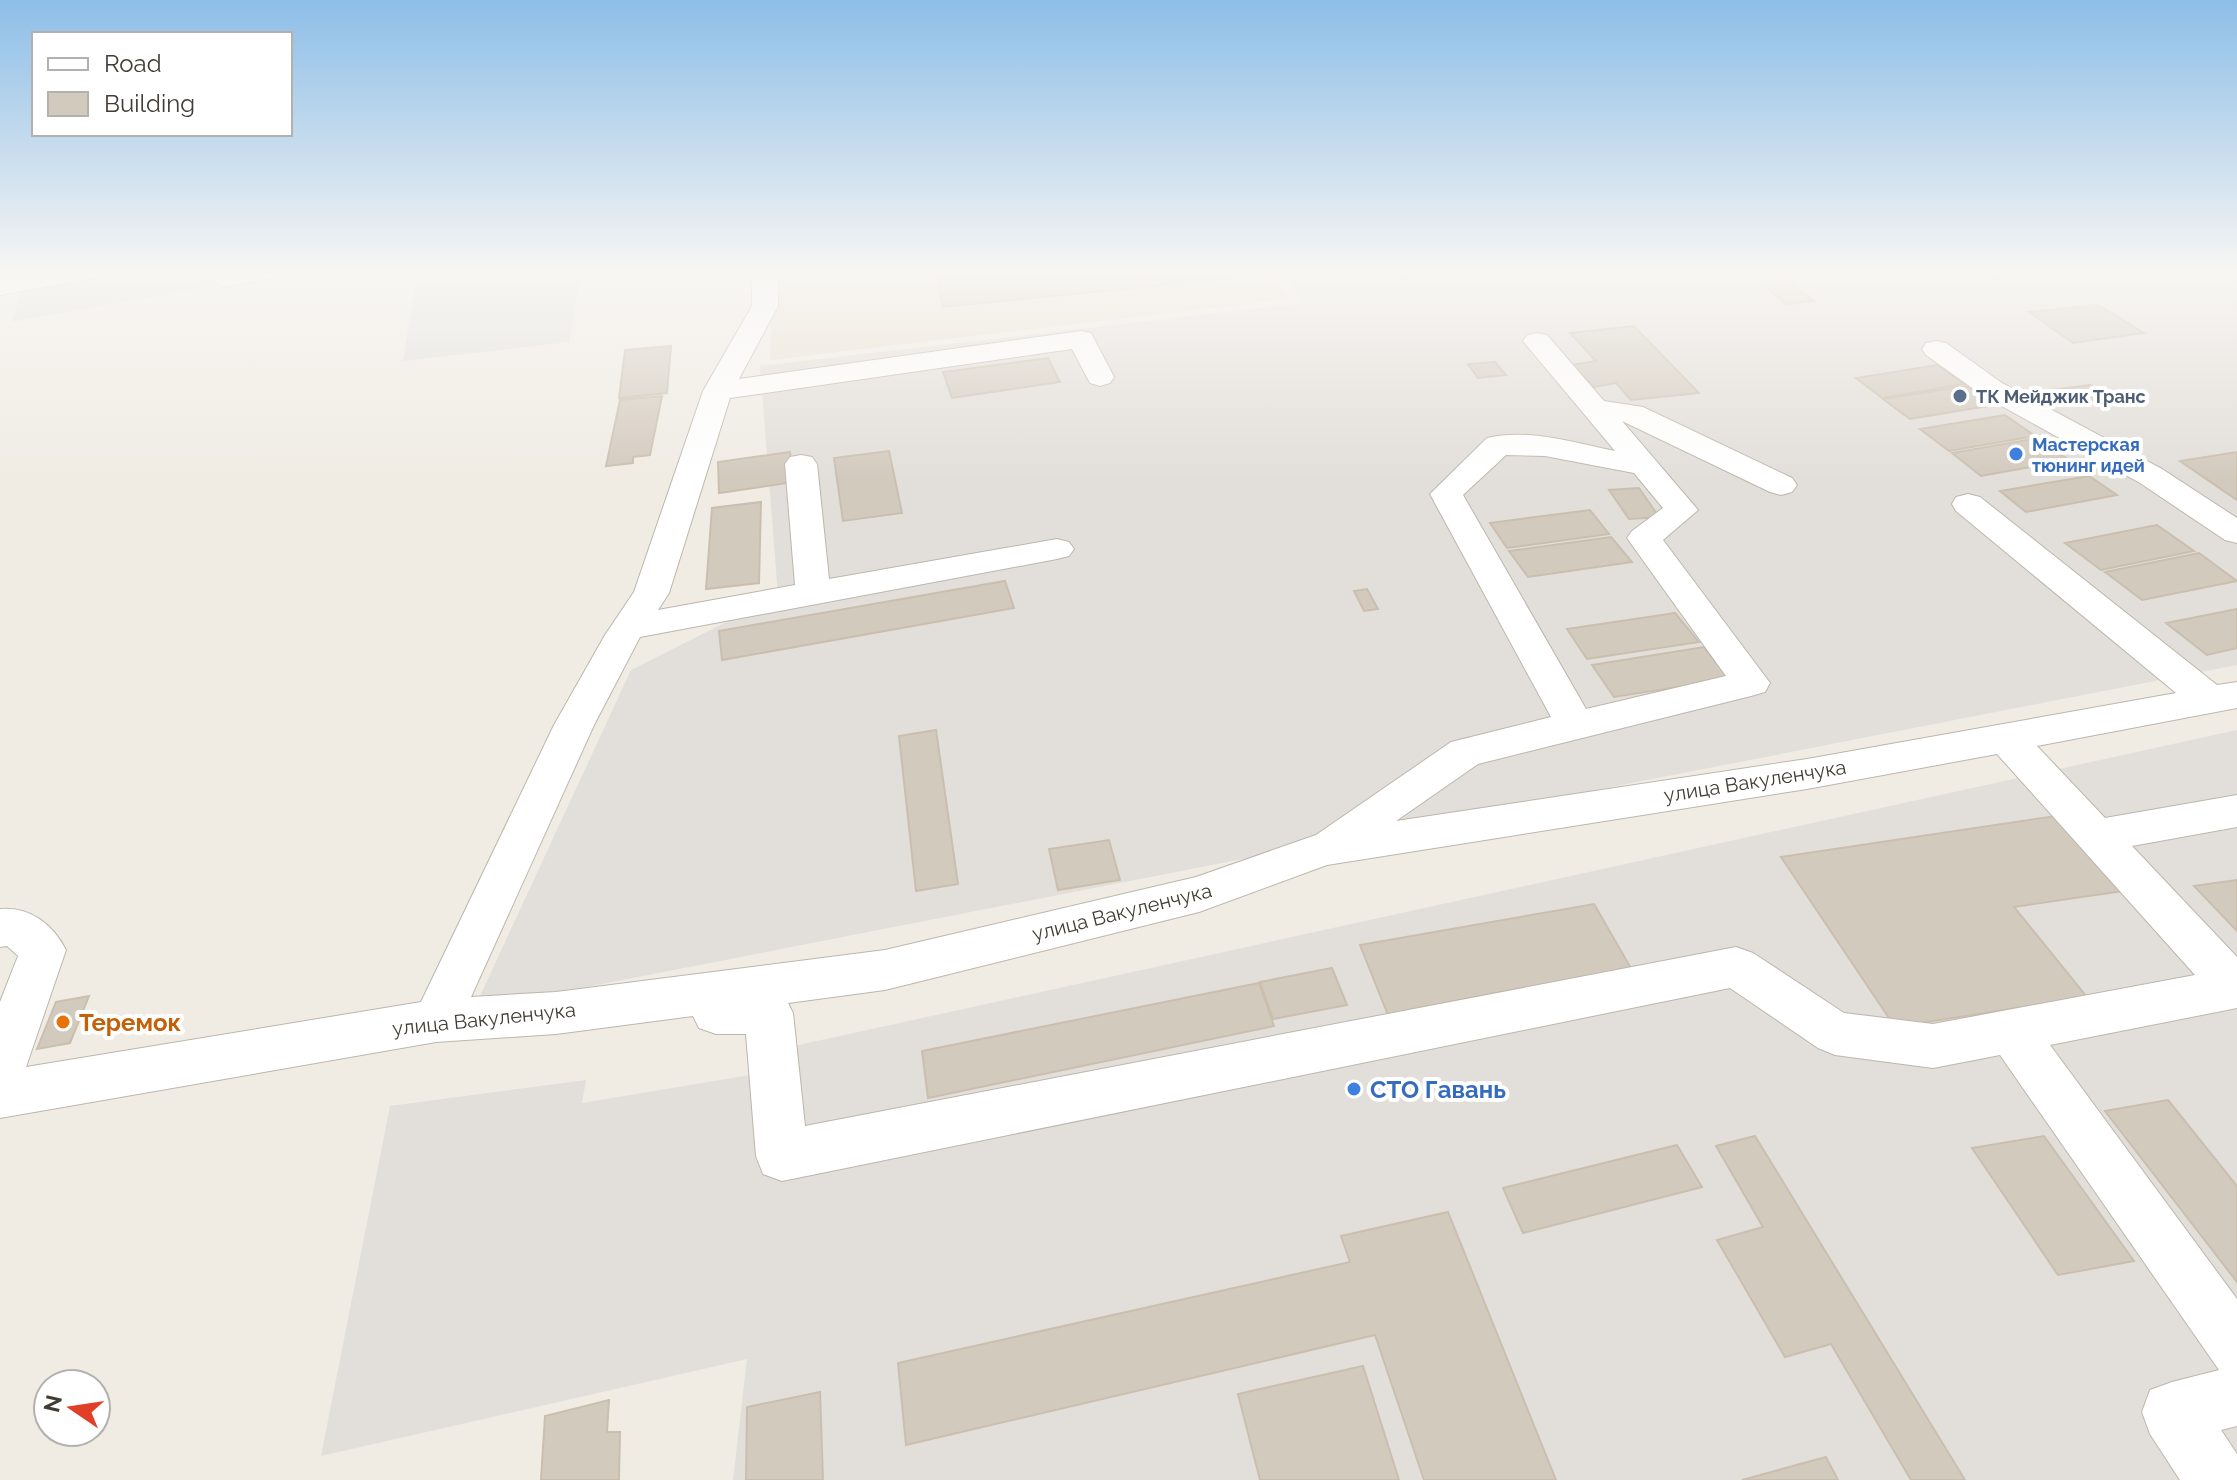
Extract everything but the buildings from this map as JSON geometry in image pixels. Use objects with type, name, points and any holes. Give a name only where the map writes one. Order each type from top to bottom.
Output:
[{"type":"street","points":[[436,1021],[574,725],[651,593],[666,556],[718,391],[746,341]]},
{"type":"street","points":[[718,391],[1067,341]]},
{"type":"street","points":[[1082,341],[1100,377]]},
{"type":"street","points":[[1324,849],[1465,752],[1751,683],[1644,538],[1682,510],[1537,341]]},
{"type":"street","points":[[1936,349],[1992,389],[2151,476],[2237,533]]},
{"type":"street","points":[[1596,409],[1632,413],[1781,485]]},
{"type":"street","points":[[1575,725],[1446,494],[1498,445],[1545,447],[1644,466]]},
{"type":"street","points":[[801,464],[813,593]]},
{"type":"street","points":[[1968,504],[2223,697]]},
{"type":"street","points":[[629,627],[1057,549]]},
{"type":"street","name":"улица Вакуленчука","points":[[0,1095],[436,1021],[556,1013],[885,970],[1199,894],[1324,849],[1807,774],[2223,697]]},
{"type":"street","points":[[2005,737],[2237,989]]},
{"type":"street","points":[[2096,836],[2237,811]]},
{"type":"street","points":[[0,928],[16,926],[43,950],[0,1069]]},
{"type":"street","points":[[556,1013],[769,1013],[782,1156],[1736,967],[1835,1033],[1933,1046],[2237,989]]},
{"type":"street","points":[[2011,1031],[2237,1348]]},
{"type":"street","points":[[2217,1480],[2172,1412],[2237,1396]]},
{"type":"shaded area","points":[[406,341],[569,341],[569,342],[403,361]]},
{"type":"shaded area","points":[[770,341],[931,341],[770,360]]},
{"type":"shaded area","points":[[975,341],[2237,341],[2237,665],[474,1009],[631,670],[778,596],[760,366]]},
{"type":"shaded area","points":[[2237,730],[2237,1480],[733,1480],[747,1359],[321,1456],[390,1106],[586,1080],[582,1103],[756,1074],[758,1054]]},
{"type":"place","name":"ТК Мейджик Транс","points":[[1960,396]]},
{"type":"place","name":"Мастерская тюнинг идей","points":[[2016,454]]},
{"type":"place","name":"Теремок","points":[[63,1022]]},
{"type":"place","name":"СТО Гавань","points":[[1354,1089]]}]
